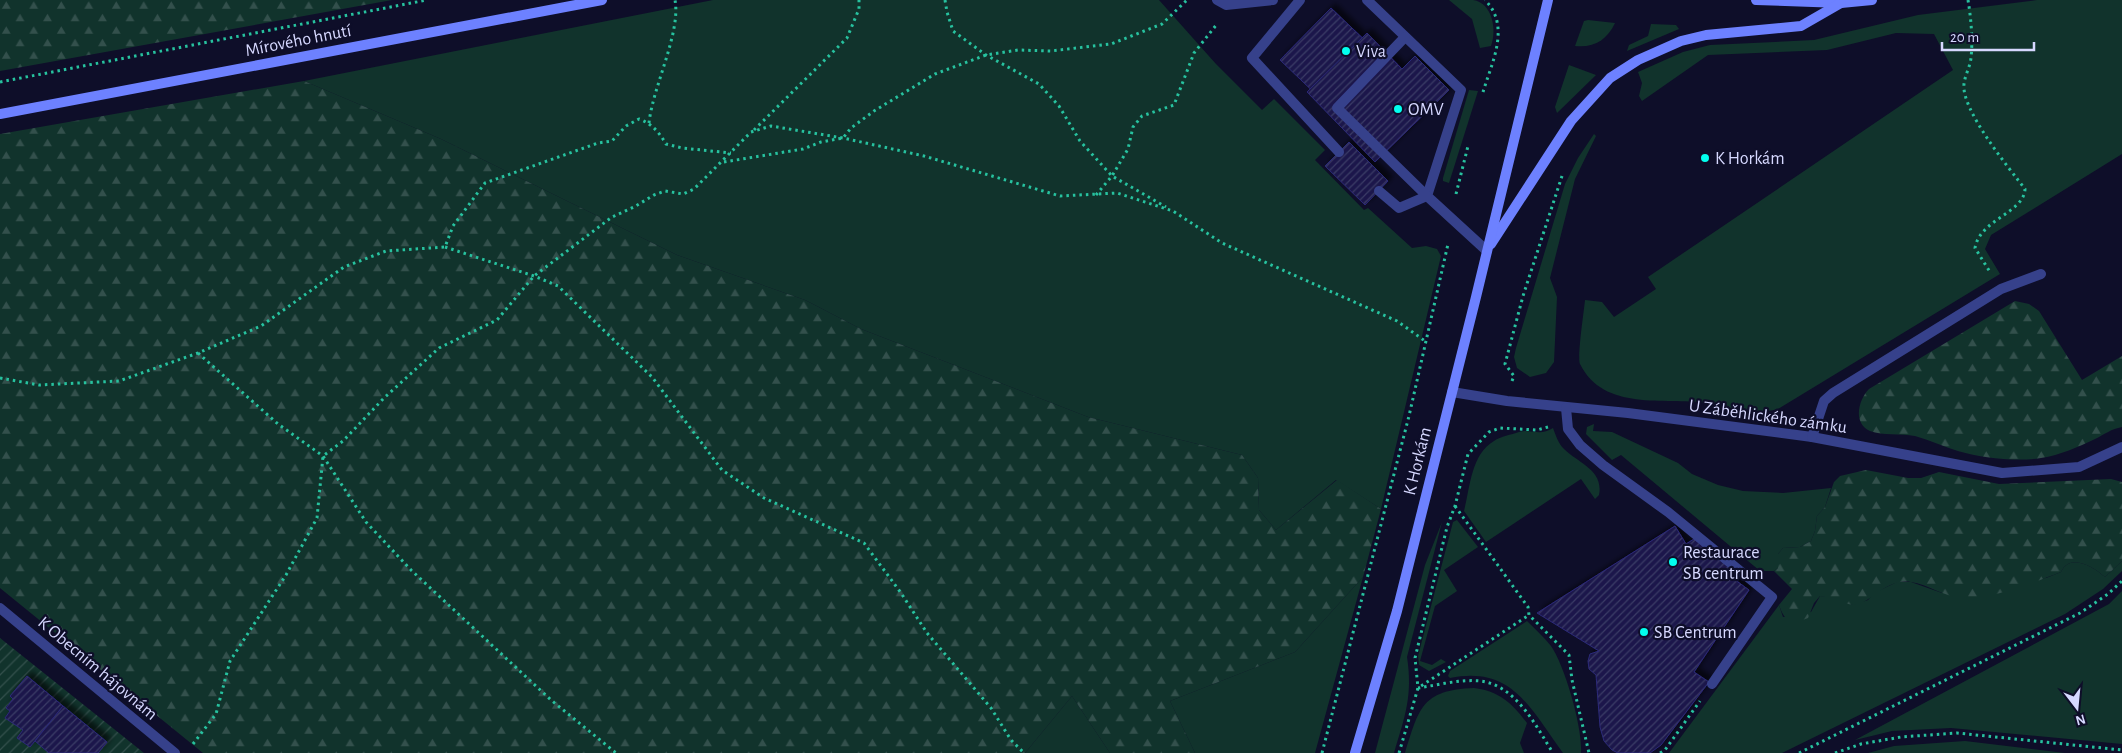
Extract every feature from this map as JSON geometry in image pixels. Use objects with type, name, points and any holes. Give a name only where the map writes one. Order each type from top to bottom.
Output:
[{"type":"main road","name":"Mírového hnutí","points":[[0,114],[602,0]]},
{"type":"main road","name":"K Horkám","points":[[1355,753],[1396,611],[1548,0]]},
{"type":"main road","points":[[1756,0],[1841,3],[1872,0]]},
{"type":"main road","points":[[1487,251],[1572,121],[1610,78],[1638,60],[1681,41],[1706,35],[1801,26],[1841,3]]},
{"type":"street","points":[[1221,3],[1273,0]]},
{"type":"street","points":[[1300,0],[1252,58],[1339,152]]},
{"type":"street","points":[[1367,0],[1461,90],[1427,196],[1399,208],[1379,191]]},
{"type":"street","points":[[1405,37],[1337,108],[1450,219],[1487,251]]},
{"type":"street","points":[[1812,437],[1824,401],[1833,393],[2001,289],[2041,274]]},
{"type":"street","name":"U Záběhlického zámku","points":[[1452,392],[1566,408],[1628,412],[1812,437],[2002,473],[2079,467],[2122,447]]},
{"type":"street","points":[[1566,408],[1572,437],[1603,465],[1654,502],[1772,597],[1712,684]]},
{"type":"street","name":"K Obecním hájovnám","points":[[0,608],[175,753]]},
{"type":"path","points":[[0,82],[427,0]]},
{"type":"path","points":[[649,123],[654,93],[675,28],[677,11],[675,0]]},
{"type":"path","points":[[192,745],[216,714],[230,661],[286,575],[317,518],[323,456],[343,441],[384,398],[439,348],[497,320],[534,276],[612,217],[665,191],[684,194],[694,189],[847,38],[859,8],[859,0]]},
{"type":"path","points":[[946,0],[947,12],[953,31],[986,55],[1039,84],[1059,106],[1080,141],[1112,176],[1222,242],[1397,321],[1425,341]]},
{"type":"path","points":[[722,162],[803,149],[821,142],[843,138],[866,117],[935,74],[986,55],[1018,50],[1051,51],[1111,44],[1162,24],[1187,0]]},
{"type":"path","points":[[1481,100],[1502,35],[1498,19],[1485,0]]},
{"type":"path","points":[[1968,0],[1971,56],[1964,84],[1966,94],[1973,114],[1992,145],[2026,189],[2023,198],[1983,230],[1976,240],[1975,248],[2001,289]]},
{"type":"path","points":[[1096,195],[1112,176],[1128,149],[1133,128],[1142,116],[1174,105],[1194,53],[1215,30],[1221,3]]},
{"type":"path","points":[[445,247],[453,226],[485,183],[598,143],[612,141],[626,126],[639,120],[649,123],[660,133],[666,144],[682,148],[731,152]]},
{"type":"path","points":[[751,132],[771,126],[843,138],[924,156],[1060,196],[1117,193],[1173,211]]},
{"type":"path","points":[[1322,753],[1410,416],[1425,341],[1448,246],[1450,219],[1468,145]]},
{"type":"path","points":[[1511,384],[1514,376],[1505,364],[1523,296],[1564,170]]},
{"type":"path","points":[[0,378],[39,385],[119,381],[198,353],[261,326],[344,267],[386,251],[445,247],[534,276],[558,286],[652,378],[722,470],[764,498],[864,543],[901,593],[927,633],[991,708],[1011,740],[1024,753]]},
{"type":"path","points":[[198,353],[278,424],[323,456],[366,522],[411,570],[551,700],[616,753]]},
{"type":"path","points":[[1500,428],[1502,420]]},
{"type":"path","points":[[1399,753],[1418,688],[1415,658],[1446,528],[1455,506],[1468,454],[1489,432],[1500,428],[1537,430],[1552,425],[1568,425]]},
{"type":"path","points":[[1455,506],[1528,607],[1529,615],[1569,654],[1572,680],[1589,753]]},
{"type":"path","points":[[1799,753],[2080,612],[2108,594],[2122,582]]},
{"type":"path","points":[[1418,688],[1529,615]]},
{"type":"path","points":[[1418,688],[1465,681],[1482,682],[1500,688],[1528,713],[1553,753]]},
{"type":"path","points":[[1660,753],[1665,750],[1712,684]]},
{"type":"path","points":[[1835,753],[1861,744],[1902,737],[1957,733],[2122,750]]},
{"type":"green space","points":[[0,0],[392,0],[0,71]]},
{"type":"green space","points":[[713,0],[1159,0],[1216,64],[1262,110],[1274,99],[1325,150],[1315,160],[1364,210],[1368,208],[1412,248],[1426,246],[1437,249],[1441,256],[1381,509],[1336,480],[1276,530],[1259,510],[1258,478],[1242,455],[1088,417],[861,329],[805,300],[677,255],[441,139],[304,81]]},
{"type":"green space","points":[[1449,0],[1473,0],[1485,6],[1492,18],[1494,33],[1491,46],[1480,48],[1472,19]]},
{"type":"green space","points":[[2037,0],[2122,0],[2122,154],[1991,235],[1985,249],[2000,274],[1778,409],[1759,412],[1707,403],[1636,399],[1619,396],[1604,390],[1591,379],[1579,360],[1585,300],[1602,302],[1614,317],[1656,289],[1648,277],[1953,70],[1934,34],[1896,33],[1827,50],[1708,55],[1642,101],[1639,96],[1642,83],[1638,72],[1683,52],[1710,45],[1814,40],[1918,15]]},
{"type":"green space","points":[[1584,21],[1615,23],[1608,34],[1599,42],[1588,46],[1575,46]]},
{"type":"green space","points":[[1651,24],[1676,25],[1679,29],[1627,51],[1629,45],[1648,36]]},
{"type":"green space","points":[[1569,65],[1596,75],[1557,113],[1555,107]]},
{"type":"green space","points":[[304,81],[441,139],[677,255],[805,300],[861,329],[1088,417],[1242,455],[1258,478],[1259,510],[1276,530],[1337,480],[1381,509],[1363,577],[1295,652],[1170,701],[1195,753],[1110,753],[1072,696],[1025,753],[203,753],[0,588],[0,134]]},
{"type":"green space","points":[[1469,90],[1478,91],[1449,183],[1443,181],[1443,178]]},
{"type":"green space","points":[[1594,134],[1596,136],[1575,179],[1550,278],[1557,297],[1554,362],[1546,373],[1530,377],[1517,368],[1514,357],[1516,348],[1565,184],[1578,158]]},
{"type":"green space","points":[[2015,301],[2029,304],[2039,311],[2082,380],[2122,356],[2122,427],[2111,430],[2089,442],[2062,453],[2048,457],[2022,460],[1977,456],[1915,436],[1881,433],[1870,431],[1864,427],[1859,417],[1859,411],[1862,399],[1869,389]]},
{"type":"green space","points":[[1594,424],[1593,431],[1612,432],[1678,463],[1692,474],[1718,485],[1743,491],[1783,493],[1831,488],[1825,507],[1817,516],[1815,531],[1811,541],[1800,547],[1783,548],[1778,554],[1778,568],[1774,571],[1760,571],[1621,455],[1612,460],[1586,434],[1587,427]]},
{"type":"green space","points":[[1553,428],[1564,449],[1594,473],[1600,486],[1599,495],[1595,499],[1581,479],[1486,542],[1464,511],[1473,472],[1480,454],[1497,439],[1523,431],[1543,432]]},
{"type":"green space","points":[[1866,470],[1908,478],[1921,478],[1939,472],[1999,484],[2111,479],[2122,482],[2122,561],[2105,577],[2095,569],[2076,562],[2065,566],[2061,572],[2013,590],[1974,598],[1955,597],[1911,582],[1893,584],[1865,601],[1853,605],[1820,596],[1814,603],[1808,618],[1797,621],[1789,620],[1779,605],[1792,589],[1774,571],[1778,568],[1778,554],[1783,548],[1800,547],[1811,541],[1815,531],[1817,516],[1825,507],[1834,482],[1840,476]]},
{"type":"green space","points":[[1457,520],[1478,547],[1444,570],[1457,591],[1435,606],[1420,661],[1432,665],[1441,659],[1446,662],[1429,671],[1419,665],[1418,656],[1453,522]]},
{"type":"green space","points":[[1442,522],[1407,657],[1409,683],[1407,706],[1402,728],[1394,753],[1375,753],[1425,565]]},
{"type":"green space","points":[[2122,561],[2122,571],[2103,589],[2065,614],[1782,753],[1669,753],[1779,605],[1783,617],[1811,612],[1820,596],[1834,597],[1853,605],[1868,600],[1874,593],[1897,582],[1911,582],[1942,593],[2046,578],[2061,572],[2070,563],[2076,562],[2095,569],[2105,577]]},
{"type":"green space","points":[[1363,577],[1315,753],[1195,753],[1170,701],[1295,652]]},
{"type":"green space","points":[[2122,591],[2122,744],[1951,728],[1892,731],[1855,740],[2109,604]]},
{"type":"green space","points":[[1527,621],[1551,646],[1562,668],[1576,714],[1581,753],[1563,753],[1530,707],[1518,694],[1505,685],[1490,678],[1472,676],[1450,678],[1448,676],[1450,671]]},
{"type":"green space","points":[[0,638],[144,753],[98,753],[107,742],[27,676],[10,696],[13,699],[6,707],[10,711],[5,718],[23,730],[18,737],[30,747],[35,741],[49,753],[0,753]]},
{"type":"green space","points":[[1474,688],[1498,695],[1510,704],[1527,723],[1520,743],[1524,753],[1405,753],[1414,725],[1425,705],[1443,693]]},
{"type":"green space","points":[[1072,696],[1110,753],[1025,753]]},
{"type":"green space","points":[[1965,741],[2065,753],[1868,753],[1894,746]]},
{"type":"building","points":[[1331,8],[1374,49],[1323,101],[1280,60]]},
{"type":"building","points":[[1367,33],[1402,69],[1415,56],[1449,90],[1375,162],[1307,92]]},
{"type":"building","points":[[1349,142],[1388,181],[1365,205],[1325,166]]},
{"type":"building","name":"SB Centrum","points":[[1675,526],[1686,544],[1694,539],[1730,568],[1727,574],[1749,590],[1694,672],[1709,682],[1661,745],[1650,753],[1618,753],[1612,750],[1604,741],[1600,727],[1596,675],[1589,669],[1588,661],[1590,654],[1599,651],[1537,613]]},
{"type":"building","points":[[27,676],[63,706],[30,747],[17,738],[23,730],[5,718],[10,711],[6,708],[13,699],[10,696]]},
{"type":"building","points":[[63,706],[107,742],[98,753],[49,753],[35,741]]},
{"type":"place","name":"Viva","points":[[1346,51]]},
{"type":"place","name":"OMV","points":[[1398,109]]},
{"type":"place","name":"K Horkám","points":[[1705,158]]},
{"type":"place","name":"Restaurace SB centrum","points":[[1673,562]]},
{"type":"place","name":"SB Centrum","points":[[1644,632]]}]
